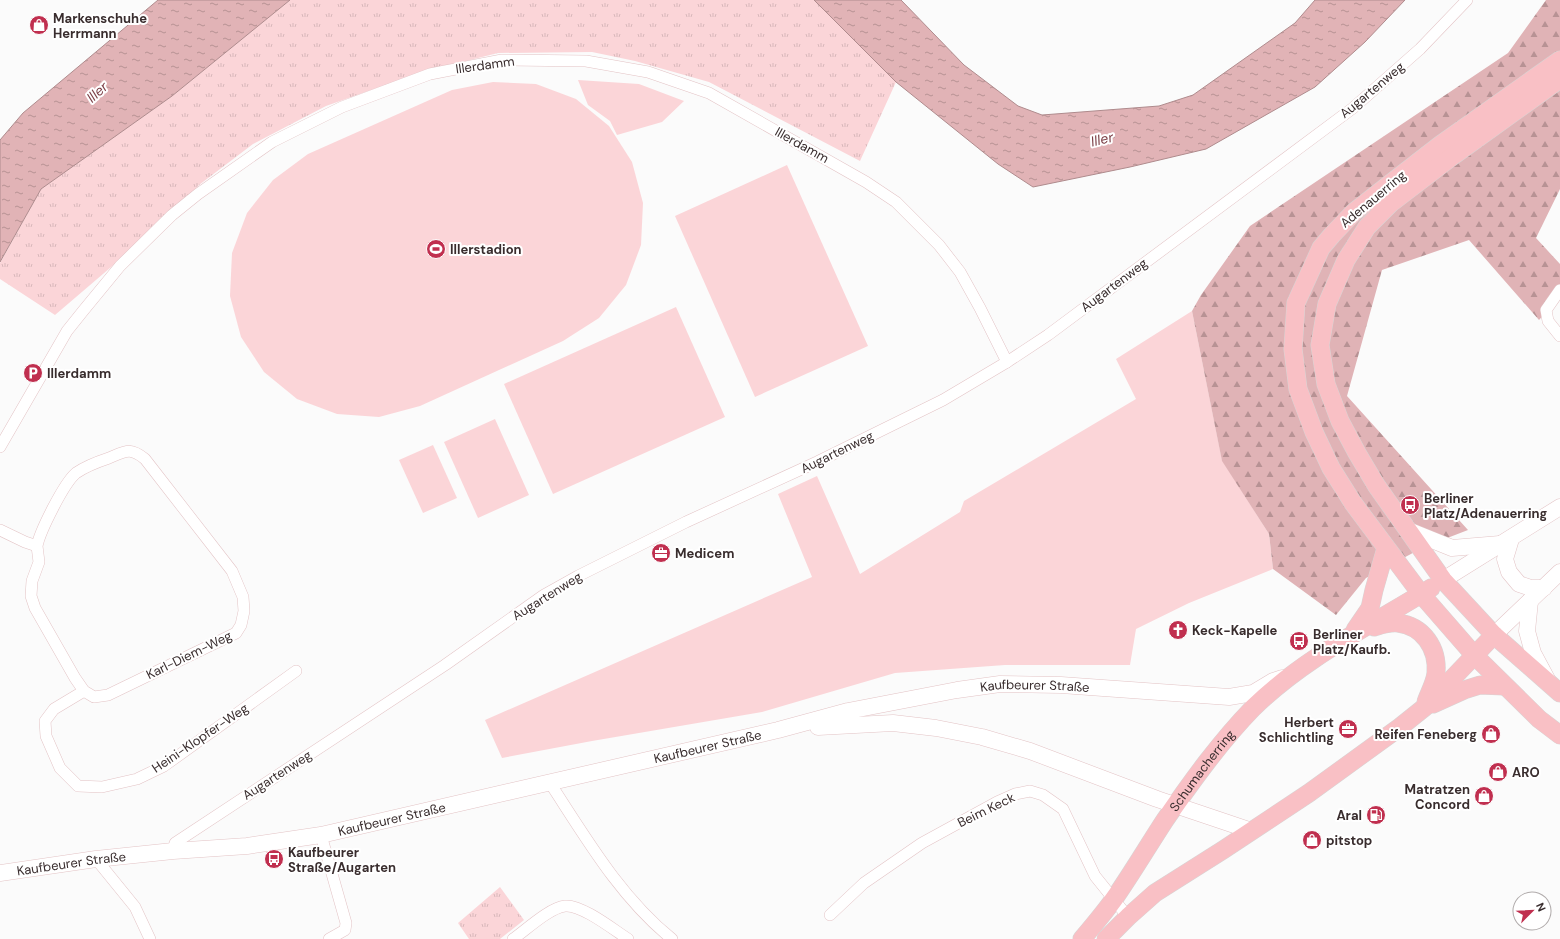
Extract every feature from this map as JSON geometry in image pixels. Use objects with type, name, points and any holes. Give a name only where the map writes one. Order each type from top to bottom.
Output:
[{"type":"main road","name":"Adenauerring","points":[[1555,688],[1494,635],[1443,580],[1410,531],[1376,485],[1340,421],[1326,384],[1320,345],[1327,304],[1346,260],[1367,227],[1391,203],[1560,60]]},
{"type":"main road","name":"Adenauerring","points":[[1560,79],[1492,118],[1440,145],[1354,212],[1321,248],[1296,302],[1293,349],[1298,389],[1314,432],[1331,468],[1353,503],[1421,594],[1475,656],[1539,719],[1560,735]]},
{"type":"main road","points":[[1354,633],[1370,608],[1386,548]]},
{"type":"main road","points":[[1354,633],[1404,605],[1443,580]]},
{"type":"main road","points":[[1354,633],[1388,623],[1398,623],[1417,628],[1433,647],[1436,662],[1436,674],[1425,707]]},
{"type":"main road","name":"Schumacherring","points":[[1082,939],[1114,899],[1176,805],[1224,740],[1254,708],[1291,676],[1311,660],[1354,633]]},
{"type":"main road","points":[[1106,939],[1155,893],[1252,831],[1363,755],[1425,707],[1494,635]]},
{"type":"main road","points":[[1425,707],[1464,690],[1480,685],[1504,686]]},
{"type":"street","name":"Augartenweg","points":[[173,851],[175,842],[445,665],[544,595],[578,576],[686,522],[817,462],[943,400],[1007,362],[1048,335],[1353,108],[1420,49],[1467,0]]},
{"type":"street","name":"Illerdamm","points":[[0,447],[69,329],[120,266],[172,215],[198,194],[272,142],[342,107],[430,74],[502,60],[586,61],[648,72],[709,93],[866,182],[896,202],[936,242],[960,272],[1007,362]]},
{"type":"street","points":[[1560,290],[1546,310],[1548,321],[1560,336]]},
{"type":"street","name":"Karl-Diem-Weg","points":[[127,451],[136,452],[145,459],[232,571],[244,597],[244,611],[241,625],[236,634],[108,695],[94,697],[84,691],[74,678],[35,608],[31,596],[32,581],[39,562],[37,546],[43,528],[68,482],[75,474],[87,466],[127,451]]},
{"type":"street","points":[[1443,580],[1560,507]]},
{"type":"street","points":[[0,530],[37,546]]},
{"type":"street","points":[[1410,531],[1452,548],[1507,541]]},
{"type":"street","points":[[1507,541],[1505,559],[1509,572],[1520,584],[1531,588],[1544,588]]},
{"type":"street","points":[[1494,635],[1560,572]]},
{"type":"street","points":[[1530,601],[1527,631],[1533,653],[1555,688]]},
{"type":"street","name":"Heini-Klopfer-Weg","points":[[84,691],[54,709],[45,721],[46,736],[60,768],[78,786],[102,787],[137,779],[164,766],[296,671]]},
{"type":"street","name":"Kaufbeurer Straße","points":[[0,873],[96,859],[173,851],[247,846],[321,835],[778,730],[848,711],[957,690],[1000,684],[1061,685],[1229,696],[1253,693],[1273,681],[1291,676]]},
{"type":"street","name":"Kaufbeurer Straße","points":[[778,730],[851,724],[893,723],[936,728],[982,737],[1030,751],[1157,799],[1252,831]]},
{"type":"street","points":[[550,782],[609,872],[654,925],[672,939]]},
{"type":"street","name":"Beim Keck","points":[[830,915],[864,883],[922,843],[997,802],[1015,794],[1030,791],[1043,795],[1063,809],[1095,876],[1128,917]]},
{"type":"street","points":[[321,835],[346,923],[345,930],[329,939]]},
{"type":"street","points":[[96,859],[135,907],[150,939]]},
{"type":"street","points":[[512,939],[552,911],[566,906],[580,908],[628,939]]},
{"type":"green space","points":[[290,0],[814,0],[896,82],[860,161],[709,82],[635,61],[592,52],[498,53],[422,72],[326,106],[253,144],[199,185],[172,215],[55,315],[0,279],[0,263],[41,189],[172,96]]},
{"type":"green space","points":[[1546,0],[1560,0],[1560,189],[1536,238],[1560,264],[1560,297],[1539,320],[1469,240],[1382,270],[1347,396],[1468,530],[1424,547],[1366,578],[1336,615],[1273,569],[1269,534],[1222,461],[1192,311],[1201,295],[1250,226],[1508,53]]},
{"type":"green space","points":[[578,80],[639,84],[684,101],[662,122],[617,135],[610,121],[588,105]]},
{"type":"green space","name":"Illerstadion","points":[[493,82],[536,84],[576,99],[609,126],[632,162],[643,203],[641,245],[626,285],[599,318],[563,341],[420,406],[379,417],[337,414],[297,399],[264,372],[241,337],[230,296],[232,253],[247,213],[273,180],[308,154],[452,90]]},
{"type":"green space","points":[[787,165],[868,346],[755,397],[675,216]]},
{"type":"green space","points":[[676,307],[725,417],[553,494],[504,384]]},
{"type":"green space","points":[[1192,311],[1222,460],[1269,534],[1273,569],[1189,603],[1136,629],[1130,665],[1005,665],[895,673],[762,712],[502,758],[485,720],[812,577],[778,494],[817,476],[860,574],[960,512],[964,501],[1136,399],[1116,359]]},
{"type":"green space","points":[[495,419],[529,495],[478,518],[444,442]]},
{"type":"green space","points":[[433,445],[457,498],[423,513],[399,460]]},
{"type":"green space","points":[[500,887],[524,920],[500,939],[469,939],[458,923]]},
{"type":"water","name":"Iller","points":[[158,0],[290,0],[172,96],[41,189],[0,262],[0,140],[23,113]]},
{"type":"water","name":"Iller","points":[[814,0],[901,0],[964,65],[1018,106],[1042,115],[1159,106],[1193,95],[1295,23],[1315,0],[1405,0],[1365,42],[1315,87],[1206,149],[1130,167],[1033,187],[998,164],[896,82]]},
{"type":"place","name":"Markenschuhe Herrmann","points":[[39,25]]},
{"type":"place","name":"Illerstadion","points":[[436,249]]},
{"type":"place","name":"Illerdamm","points":[[33,373]]},
{"type":"place","name":"Berliner Platz/Adenauerring","points":[[1410,505]]},
{"type":"place","name":"Medicem","points":[[661,553]]},
{"type":"place","name":"Keck-Kapelle","points":[[1178,630]]},
{"type":"place","name":"Berliner Platz/Kaufb.","points":[[1299,641]]},
{"type":"place","name":"Herbert Schlichtling","points":[[1348,729]]},
{"type":"place","name":"Reifen Feneberg","points":[[1491,734]]},
{"type":"place","name":"ARO","points":[[1498,772]]},
{"type":"place","name":"Matratzen Concord","points":[[1484,796]]},
{"type":"place","name":"Aral","points":[[1376,815]]},
{"type":"place","name":"pitstop","points":[[1312,840]]},
{"type":"place","name":"Kaufbeurer Straße/Augarten","points":[[274,859]]}]
